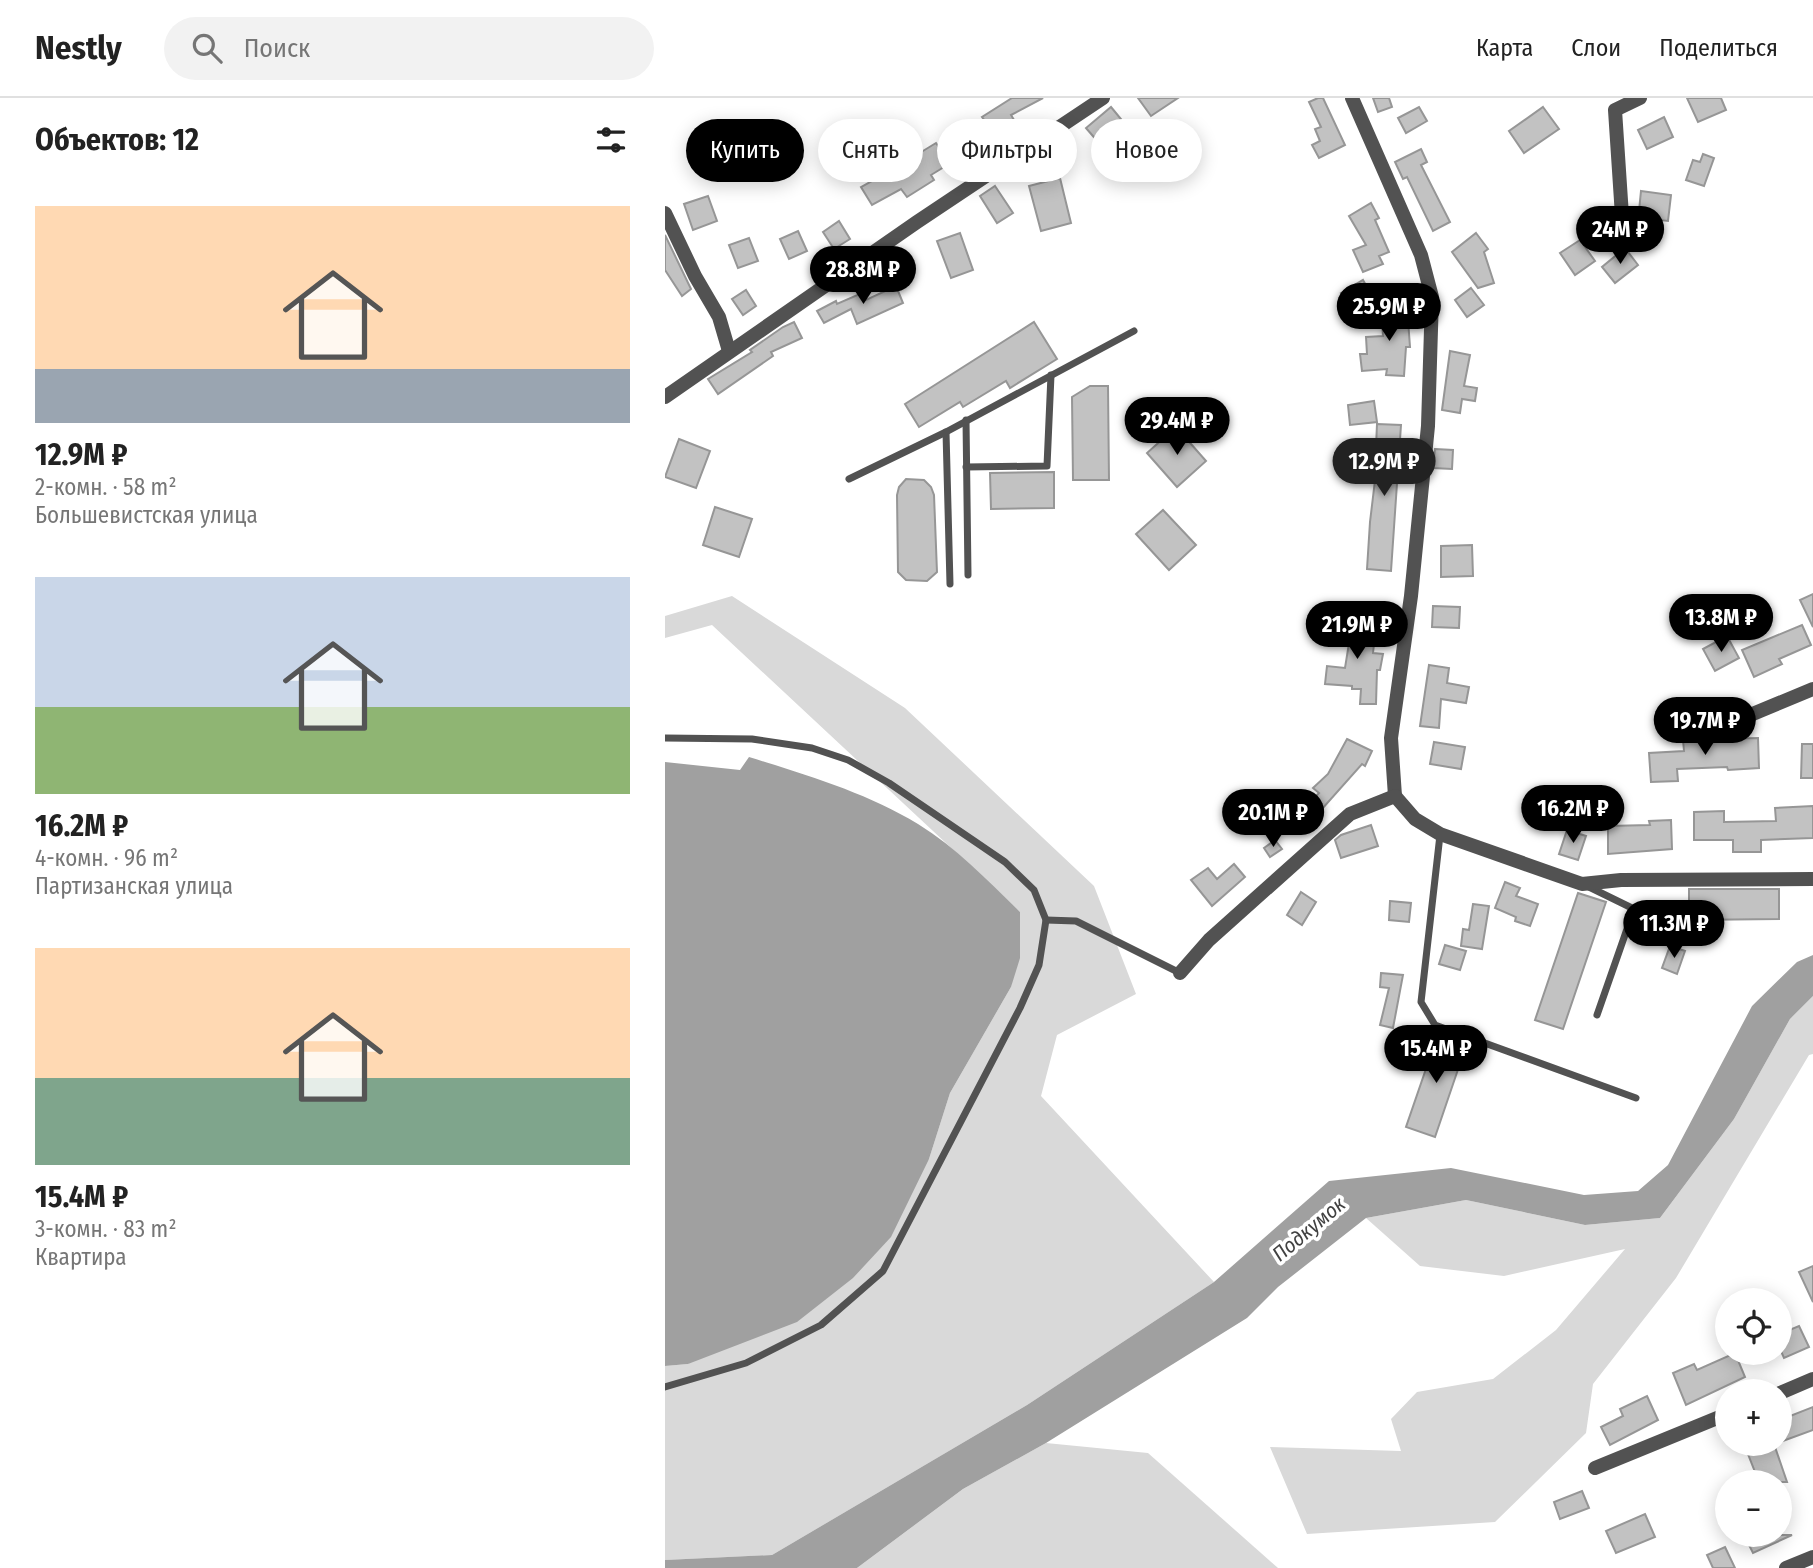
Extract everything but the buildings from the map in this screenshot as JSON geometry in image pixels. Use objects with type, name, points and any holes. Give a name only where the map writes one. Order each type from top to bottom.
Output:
[{"type":"street","points":[[665,397],[1103,98]]},
{"type":"street","points":[[1352,98],[1421,255],[1431,297],[1428,426],[1411,596],[1391,738],[1395,796],[1415,819],[1440,834],[1582,884],[1621,880],[1813,879]]},
{"type":"street","points":[[1623,231],[1615,110],[1640,98]]},
{"type":"street","points":[[665,213],[695,276],[719,317],[729,351]]},
{"type":"street","points":[[1743,718],[1813,689]]},
{"type":"street","points":[[1180,973],[1209,940],[1350,814],[1395,796]]},
{"type":"street","points":[[1792,1388],[1813,1379]]},
{"type":"street","points":[[1595,1468],[1715,1419]]},
{"type":"street","points":[[1786,1568],[1813,1557]]},
{"type":"lane","points":[[849,480],[946,432],[1134,331]]},
{"type":"lane","points":[[967,467],[1047,466],[1051,375]]},
{"type":"lane","points":[[966,420],[968,575]]},
{"type":"lane","points":[[946,432],[950,584]]},
{"type":"lane","points":[[665,738],[752,739],[812,748],[848,760],[913,798],[1005,862],[1034,890],[1046,920],[1039,965],[1020,1008],[883,1271],[821,1325],[746,1363],[665,1387]]},
{"type":"lane","points":[[1440,834],[1421,1002],[1435,1025],[1636,1098]]},
{"type":"lane","points":[[1582,884],[1634,909],[1597,1015]]},
{"type":"lane","points":[[1046,920],[1076,921],[1180,973]]},
{"type":"shaded area","points":[[732,596],[905,708],[1094,886],[1136,994],[1057,1035],[1041,1096],[1214,1282],[1027,1405],[772,1555],[665,1560],[665,1366],[688,1364],[929,1159],[950,1093],[1011,987],[1020,912],[712,625],[665,638],[665,616]]},
{"type":"shaded area","points":[[1813,996],[1813,1054],[1809,1055],[1676,1278],[1593,1384],[1586,1433],[1495,1522],[1307,1534],[1270,1447],[1401,1451],[1391,1419],[1417,1392],[1493,1379],[1556,1330],[1625,1249],[1504,1276],[1420,1266],[1366,1218],[1466,1200],[1585,1225],[1660,1218],[1734,1119],[1790,1019]]},
{"type":"shaded area","points":[[1046,1443],[1148,1453],[1278,1568],[857,1568],[963,1489]]},
{"type":"water","points":[[749,757],[857,794],[932,833],[972,865],[1020,912],[1020,958],[1011,987],[950,1093],[929,1159],[891,1237],[853,1278],[797,1322],[688,1364],[665,1366],[665,762],[740,770]]},
{"type":"water","name":"Подкумок","points":[[1813,955],[1813,996],[1790,1019],[1734,1119],[1660,1218],[1585,1225],[1466,1200],[1366,1218],[1278,1287],[1247,1318],[1046,1443],[963,1489],[857,1568],[665,1568],[665,1560],[772,1555],[1027,1405],[1214,1282],[1329,1181],[1451,1168],[1584,1195],[1638,1191],[1668,1165],[1752,1006],[1797,962]]}]
